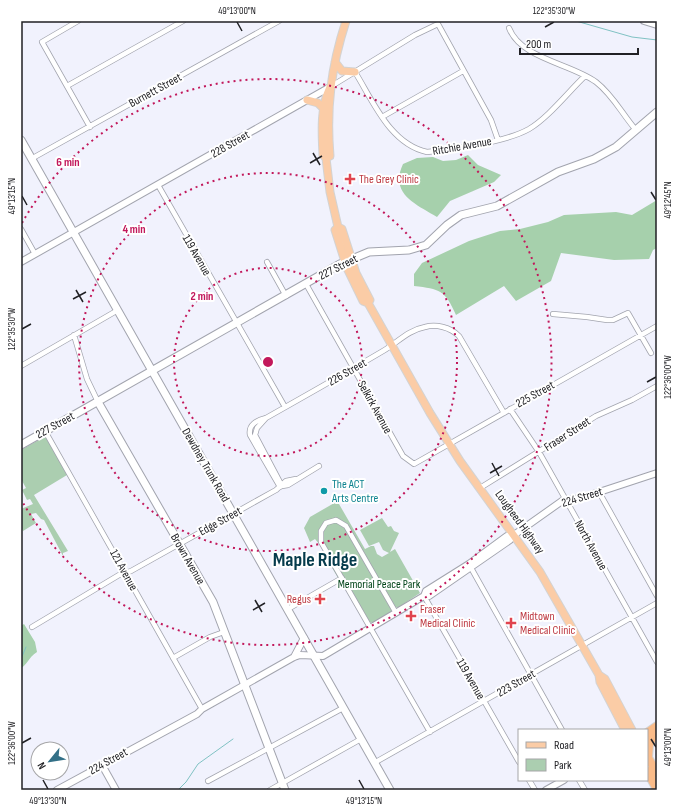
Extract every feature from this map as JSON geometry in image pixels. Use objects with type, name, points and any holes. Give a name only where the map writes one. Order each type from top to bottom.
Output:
[{"type":"highway","points":[[657,726],[651,733],[648,757],[657,773]]},
{"type":"highway","points":[[648,773],[657,789]]},
{"type":"main road","name":"Lougheed Highway","points":[[326,158],[330,156],[328,139],[330,87],[346,21]]},
{"type":"main road","points":[[335,62],[342,71],[355,72]]},
{"type":"main road","name":"Lougheed Highway","points":[[330,87],[325,98],[323,156],[326,158],[330,192],[338,227],[335,230],[363,301],[368,303],[391,345],[450,444],[543,577],[599,675],[600,682],[624,729]]},
{"type":"main road","points":[[307,100],[318,103],[324,109]]},
{"type":"main road","name":"227 Street","points":[[21,445],[348,260],[374,251],[409,250],[426,245],[450,222],[461,215],[497,206],[558,172],[594,159],[616,147],[657,112]]},
{"type":"main road","name":"Dewdney Trunk Road","points":[[21,140],[390,790]]},
{"type":"main road","name":"Brown Avenue","points":[[98,402],[213,602],[244,686],[284,786]]},
{"type":"main road","name":"Lougheed Highway","points":[[599,675],[605,679],[631,729]]},
{"type":"street","points":[[78,21],[42,42],[90,126]]},
{"type":"street","points":[[67,86],[183,21]]},
{"type":"street","name":"Burnett Street","points":[[31,159],[279,21]]},
{"type":"street","points":[[644,21],[657,25]]},
{"type":"street","name":"228 Street","points":[[21,262],[330,87],[342,82],[355,72],[438,24],[463,71]]},
{"type":"street","points":[[508,28],[514,38],[526,49],[596,82],[609,95],[636,130]]},
{"type":"street","points":[[382,117],[463,71],[493,125],[498,140]]},
{"type":"street","name":"Ritchie Avenue","points":[[355,72],[388,126],[397,135],[415,148],[427,152],[514,136],[533,126],[585,76]]},
{"type":"street","name":"119 Avenue","points":[[158,185],[285,407]]},
{"type":"street","points":[[21,230],[35,254]]},
{"type":"street","points":[[267,262],[286,296]]},
{"type":"street","name":"Selkirk Avenue","points":[[306,284],[403,456],[414,464]]},
{"type":"street","points":[[21,366],[118,310]]},
{"type":"street","points":[[552,314],[586,316],[613,320],[628,313],[652,353]]},
{"type":"street","name":"226 Street","points":[[281,486],[250,435],[250,430],[253,424],[353,368],[405,336],[426,326],[439,326],[454,332],[460,337],[504,413]]},
{"type":"street","name":"225 Street","points":[[414,464],[504,413],[510,408],[657,326]]},
{"type":"street","name":"Brown Avenue","points":[[74,335],[91,390],[98,402]]},
{"type":"street","name":"Fraser Street","points":[[480,488],[596,416],[632,400],[657,386]]},
{"type":"street","name":"North Avenue","points":[[510,408],[539,452],[657,662]]},
{"type":"street","points":[[266,418],[257,428],[255,435],[281,486]]},
{"type":"street","name":"121 Avenue","points":[[45,431],[202,709]]},
{"type":"street","name":"Edge Street","points":[[32,627],[112,578],[125,574],[281,486],[286,486],[319,466]]},
{"type":"street","name":"224 Street","points":[[57,790],[159,733],[197,714],[202,709],[294,657],[300,655],[323,656],[424,596],[429,596],[470,566],[510,540],[514,535],[560,502],[599,492],[657,473]]},
{"type":"street","points":[[599,492],[657,596]]},
{"type":"street","points":[[396,613],[346,526],[339,521],[331,520],[322,526],[320,539],[430,732]]},
{"type":"street","points":[[470,566],[561,729]]},
{"type":"street","points":[[288,609],[342,578]]},
{"type":"street","name":"119 Avenue","points":[[424,596],[518,760]]},
{"type":"street","name":"223 Street","points":[[374,763],[657,603]]},
{"type":"street","points":[[173,658],[224,632]]},
{"type":"street","points":[[294,657],[304,638]]},
{"type":"street","points":[[208,781],[268,747],[343,708]]},
{"type":"street","points":[[270,790],[284,786],[361,739]]},
{"type":"street","points":[[104,764],[116,790]]},
{"type":"street","points":[[530,781],[535,790]]},
{"type":"street","points":[[546,790],[562,781]]},
{"type":"street","points":[[580,781],[585,790]]},
{"type":"green space","points":[[468,155],[478,165],[501,175],[494,182],[450,201],[437,217],[413,202],[402,191],[399,183],[403,164],[417,158],[433,157],[443,161],[456,160]]},
{"type":"green space","points":[[657,200],[657,248],[653,250],[649,259],[614,260],[561,253],[551,281],[516,301],[504,286],[456,315],[448,300],[441,292],[430,288],[414,286],[414,274],[422,263],[469,241],[500,231],[520,229],[548,222],[564,215],[616,212],[632,215]]},
{"type":"green space","points":[[44,437],[47,438],[74,486],[67,475],[34,495],[68,551],[63,553],[63,556],[44,520],[41,519],[36,513],[31,514],[36,523],[23,531],[21,527],[21,509],[33,504],[30,499],[27,500],[22,490],[26,488],[21,479],[21,450]]},
{"type":"green space","name":"Memorial Peace Park","points":[[336,502],[339,504],[365,549],[374,546],[377,554],[382,557],[389,553],[383,550],[379,542],[369,546],[360,530],[382,518],[388,527],[391,526],[394,531],[399,533],[390,552],[395,549],[420,593],[399,607],[391,608],[391,613],[373,623],[370,622],[341,576],[338,578],[327,559],[325,551],[315,539],[310,542],[304,528],[310,517]]},
{"type":"green space","points":[[24,624],[35,642],[37,652],[21,668],[21,626]]},
{"type":"waterway","points":[[576,21],[632,37],[657,40]]},
{"type":"waterway","points":[[21,659],[26,647]]},
{"type":"waterway","points":[[178,790],[186,782],[198,764],[233,739]]},
{"type":"place","name":"The Grey Clinic","points":[[350,179]]},
{"type":"place","name":"The ACT Arts Centre","points":[[324,491]]},
{"type":"place","name":"Regus","points":[[320,599]]},
{"type":"place","name":"Fraser Medical Clinic","points":[[411,616]]},
{"type":"place","name":"Midtown Medical Clinic","points":[[511,623]]},
{"type":"district","name":"Maple Ridge","points":[[315,559]]}]
